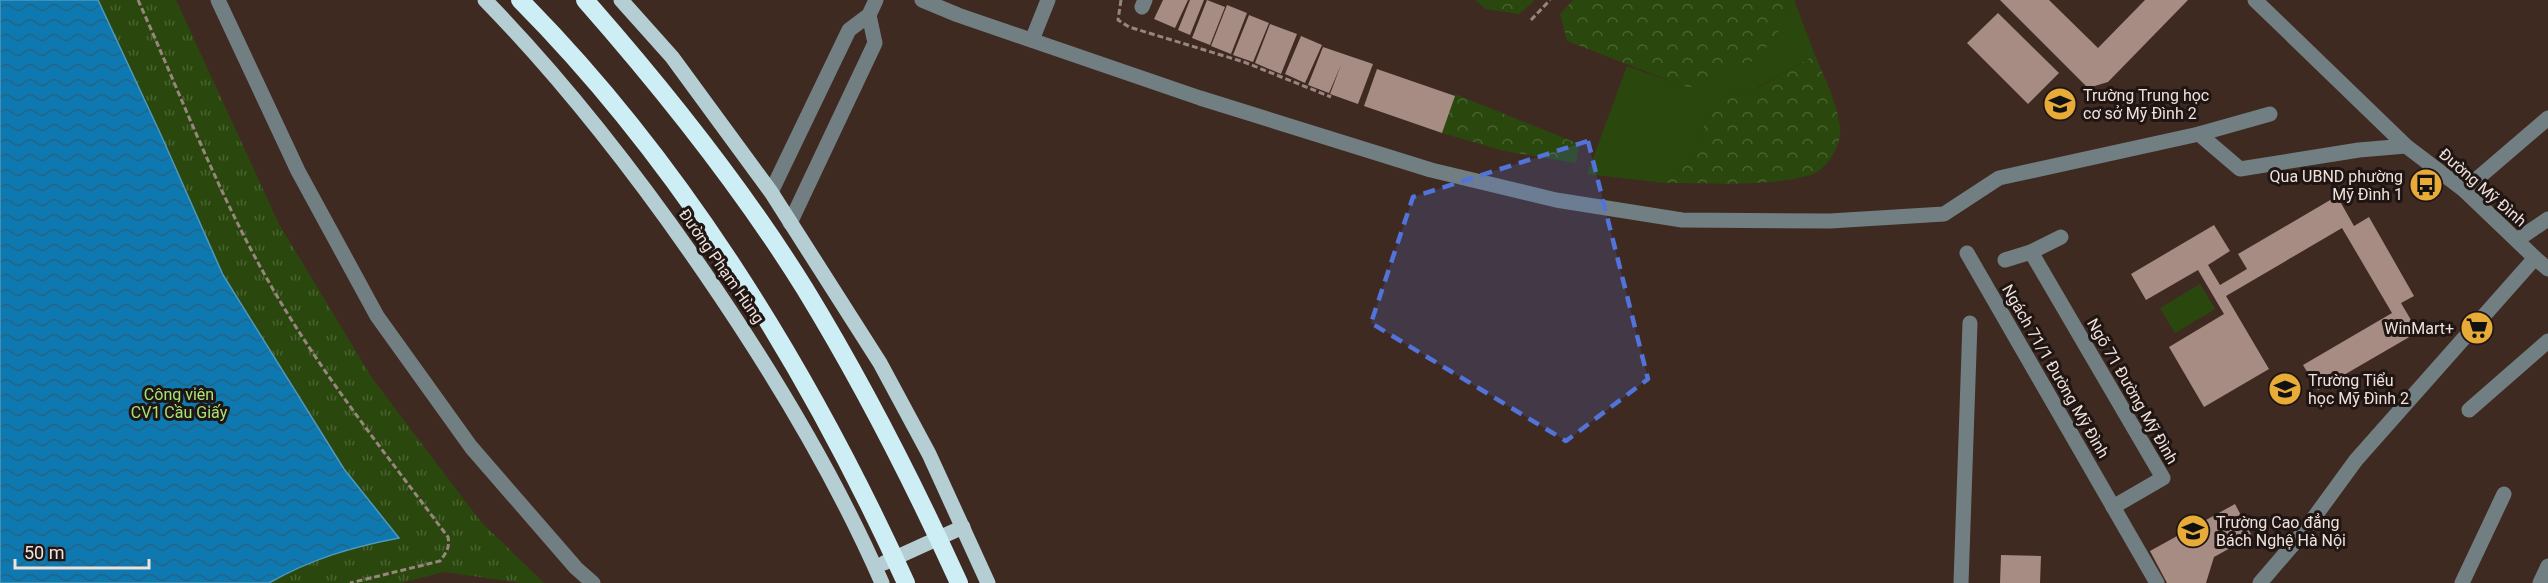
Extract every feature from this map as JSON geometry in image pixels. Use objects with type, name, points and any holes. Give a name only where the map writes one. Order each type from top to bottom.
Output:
[{"type":"highway","points":[[520,0],[617,110],[693,208],[757,304],[828,424],[906,583]]},
{"type":"highway","points":[[585,0],[655,80],[732,181],[804,288],[870,401],[959,583]]},
{"type":"main road","name":"Đường Phạm Hùng","points":[[485,0],[520,36],[602,132],[661,210],[738,321],[823,459],[882,583]]},
{"type":"main road","points":[[621,0],[672,57],[771,192],[891,383],[963,526],[988,583]]},
{"type":"main road","points":[[875,567],[963,526]]},
{"type":"street","points":[[218,0],[298,171],[377,316],[471,447],[576,568],[592,583]]},
{"type":"street","points":[[771,192],[849,30],[869,15],[876,0]]},
{"type":"street","points":[[922,0],[1200,98],[1431,170],[1556,201],[1682,220],[1830,221],[1944,214],[1999,178],[2199,134],[2270,114]]},
{"type":"street","points":[[1032,40],[1048,0]]},
{"type":"street","name":"Đường Mỹ Đình","points":[[2254,0],[2406,146],[2464,190],[2548,269]]},
{"type":"street","points":[[790,223],[875,43],[869,15]]},
{"type":"street","points":[[2464,190],[2548,118]]},
{"type":"street","points":[[2199,134],[2240,169],[2359,150],[2406,146]]},
{"type":"street","points":[[2517,240],[2548,219]]},
{"type":"street","points":[[2005,260],[2031,252],[2061,237]]},
{"type":"street","name":"Ngõ 71 Đường Mỹ Đình","points":[[2031,252],[2163,478],[2113,507]]},
{"type":"street","name":"Ngách 71/1 Đường Mỹ Đình","points":[[1967,253],[2113,507]]},
{"type":"street","points":[[2260,583],[2302,534],[2356,460],[2535,258]]},
{"type":"street","points":[[1961,583],[1970,324]]},
{"type":"street","points":[[2469,410],[2548,341]]},
{"type":"street","points":[[2462,583],[2504,494]]},
{"type":"street","points":[[2113,507],[2157,583]]},
{"type":"street","points":[[2540,583],[2548,566]]},
{"type":"path","points":[[138,0],[246,241],[271,286],[354,415],[448,537],[447,553],[440,561],[350,583]]},
{"type":"path","points":[[1121,0],[1118,20],[1129,27],[1244,62],[1331,97]]},
{"type":"path","points":[[1531,20],[1550,0]]},
{"type":"highlighted area","points":[[1588,141],[1648,379],[1566,441],[1371,323],[1413,197]]},
{"type":"green space","name":"Công viên CV1 Cầu Giấy","points":[[0,0],[176,0],[279,224],[372,378],[481,522],[544,583],[522,583],[444,572],[401,583],[0,583]]},
{"type":"green space","points":[[1475,0],[1535,0],[1519,14],[1486,9]]},
{"type":"green space","points":[[1573,0],[1791,0],[1784,23],[1758,59],[1689,88],[1567,41],[1560,14]]},
{"type":"green space","points":[[1791,0],[1794,0],[1815,55],[1755,89],[1725,96],[1712,106],[1689,161],[1664,183],[1587,174],[1627,66],[1690,88],[1784,23]]},
{"type":"green space","points":[[1815,55],[1834,100],[1840,128],[1836,149],[1822,168],[1810,175],[1777,181],[1738,184],[1664,183],[1689,161],[1712,106],[1725,96],[1756,89]]},
{"type":"green space","points":[[1455,94],[1579,144],[1576,163],[1504,151],[1442,133]]},
{"type":"green space","points":[[2200,284],[2215,309],[2175,333],[2160,308]]},
{"type":"water","name":"Công viên CV1 Cầu Giấy","points":[[0,0],[98,0],[223,275],[344,469],[399,538],[332,555],[300,567],[269,583],[0,583]]},
{"type":"building","points":[[1163,0],[1188,0],[1175,28],[1154,19]]},
{"type":"building","points":[[1190,0],[1204,0],[1190,35],[1178,30]]},
{"type":"building","points":[[1207,0],[1225,7],[1210,45],[1192,38]]},
{"type":"building","points":[[2000,0],[2049,0],[2098,48],[2145,0],[2188,0],[2108,82],[2088,88]]},
{"type":"building","points":[[1227,5],[1247,13],[1231,54],[1211,46]]},
{"type":"building","points":[[1998,13],[2059,73],[2028,104],[1967,43]]},
{"type":"building","points":[[1249,15],[1269,23],[1253,62],[1233,55]]},
{"type":"building","points":[[1270,24],[1297,34],[1281,74],[1255,63]]},
{"type":"building","points":[[1301,36],[1322,45],[1305,83],[1285,74]]},
{"type":"building","points":[[1323,47],[1373,64],[1358,104],[1330,94],[1341,65],[1329,93],[1308,85]]},
{"type":"building","points":[[1377,69],[1455,96],[1442,133],[1364,106]]},
{"type":"building","points":[[2337,196],[2354,226],[2369,217],[2414,296],[2401,303],[2418,332],[2318,390],[2303,365],[2392,313],[2342,228],[2226,296],[2269,369],[2204,407],[2169,347],[2224,314],[2198,270],[2146,300],[2131,274],[2214,225],[2230,251],[2208,265],[2220,285],[2247,269],[2238,254]]},
{"type":"building","points":[[2235,504],[2252,536],[2214,557],[2206,583],[2167,583],[2150,551]]},
{"type":"building","points":[[2001,555],[2041,556],[2040,583],[2000,583]]},
{"type":"place","name":"Trường Trung học cơ sở Mỹ Đình 2","points":[[2060,104]]},
{"type":"place","name":"Qua UBND phường Mỹ Đình 1","points":[[2426,185]]},
{"type":"place","name":"WinMart+","points":[[2477,328]]},
{"type":"place","name":"Trường Tiểu học Mỹ Đình 2","points":[[2285,389]]},
{"type":"place","name":"Trường Cao đẳng Bách Nghệ Hà Nội","points":[[2193,531]]}]
